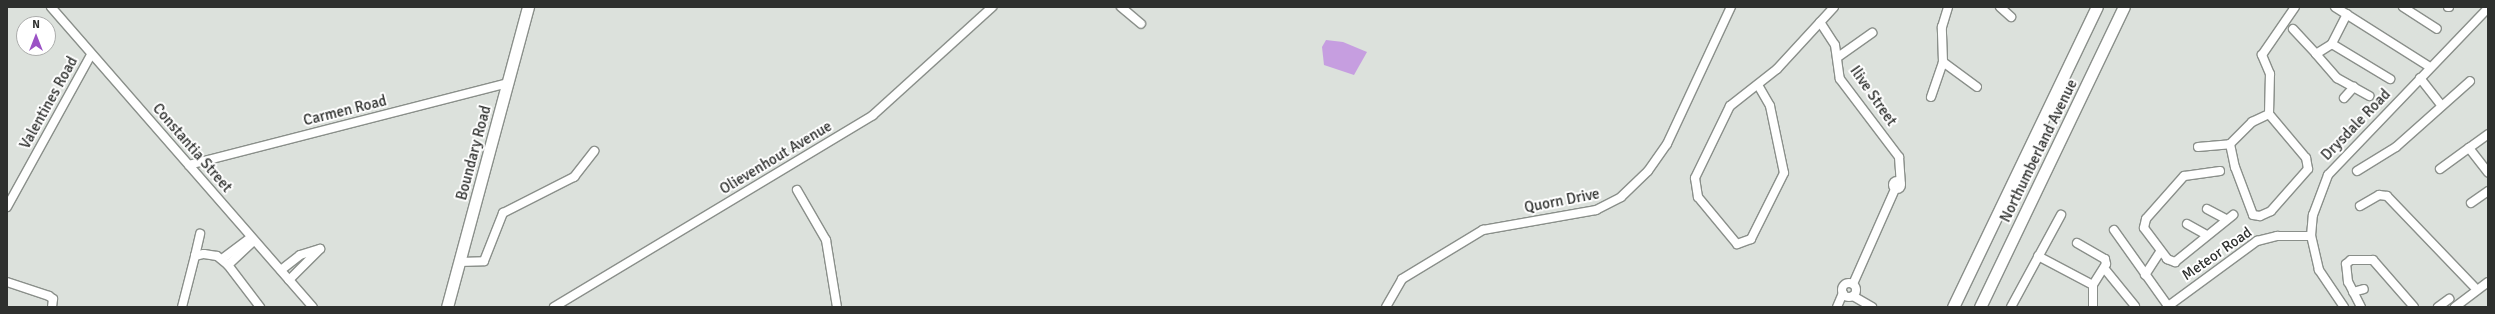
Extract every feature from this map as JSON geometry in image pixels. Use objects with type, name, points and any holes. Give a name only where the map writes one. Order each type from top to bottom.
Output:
[{"type":"main road","name":"Boundary Road","points":[[447,307],[528,7]]},
{"type":"main road","name":"Northumberland Avenue","points":[[1953,307],[2097,7]]},
{"type":"main road","name":"Northumberland Avenue","points":[[1980,307],[2124,7]]},
{"type":"street","name":"Constantia Street","points":[[51,7],[91,55],[313,307]]},
{"type":"street","name":"Olievenhout Avenue","points":[[554,307],[873,115],[992,7]]},
{"type":"street","points":[[1121,7],[1141,24]]},
{"type":"street","name":"Quorn Drive","points":[[1386,307],[1402,279],[1483,230],[1596,210],[1621,197],[1648,171],[1671,137],[1731,7]]},
{"type":"street","points":[[1758,85],[1770,106],[1784,173],[1751,239],[1736,244],[1698,197],[1694,182],[1727,110],[1758,85],[1834,7]]},
{"type":"street","points":[[1930,98],[1943,62],[1942,27],[1948,7]]},
{"type":"street","points":[[2000,7],[2011,16]]},
{"type":"street","points":[[2230,144],[2250,211],[2257,216],[2265,215],[2309,165],[2269,114],[2270,74],[2262,51],[2294,7]]},
{"type":"street","points":[[2335,7],[2430,67]]},
{"type":"street","points":[[2403,7],[2437,29]]},
{"type":"street","name":"Drysdale Road","points":[[2344,307],[2319,270],[2311,236],[2313,215],[2328,175],[2488,8]]},
{"type":"street","points":[[2316,54],[2332,44],[2347,14]]},
{"type":"street","name":"Ilive Street","points":[[1820,22],[1835,45],[1838,57],[1840,79],[1901,162],[1898,186],[1853,284]]},
{"type":"street","points":[[2294,29],[2332,74],[2369,96]]},
{"type":"street","points":[[1838,57],[1872,33]]},
{"type":"street","points":[[2332,44],[2390,79]]},
{"type":"street","name":"Valentines Road","points":[[7,206],[91,55]]},
{"type":"street","points":[[1943,62],[1977,87]]},
{"type":"street","points":[[2420,78],[2441,104]]},
{"type":"street","points":[[2357,171],[2396,147],[2441,104],[2470,81]]},
{"type":"street","name":"Carmen Road","points":[[189,165],[508,84]]},
{"type":"street","points":[[2344,98],[2354,87]]},
{"type":"street","points":[[2198,147],[2230,144],[2252,122],[2269,114]]},
{"type":"street","points":[[2440,169],[2488,134]]},
{"type":"street","points":[[2469,148],[2488,172]]},
{"type":"street","points":[[459,262],[484,261],[503,213],[574,177],[594,151]]},
{"type":"street","points":[[2207,210],[2230,217],[2175,262],[2168,261],[2144,228],[2146,220],[2184,176],[2200,168],[2220,171]]},
{"type":"street","points":[[796,190],[826,240],[836,307]]},
{"type":"street","points":[[2471,203],[2488,191]]},
{"type":"street","points":[[2360,206],[2373,197],[2387,196],[2477,290]]},
{"type":"street","points":[[2011,307],[2061,215]]},
{"type":"street","points":[[2186,224],[2207,235]]},
{"type":"street","points":[[2114,230],[2167,307]]},
{"type":"street","points":[[182,307],[200,234]]},
{"type":"street","name":"Meteor Road","points":[[2167,307],[2250,245],[2277,236],[2311,236]]},
{"type":"street","points":[[225,262],[252,239]]},
{"type":"street","points":[[2077,243],[2103,256],[2104,268],[2134,306]]},
{"type":"street","points":[[281,270],[300,255],[320,249],[290,280]]},
{"type":"street","points":[[2145,275],[2160,252]]},
{"type":"street","points":[[195,256],[225,262],[260,307]]},
{"type":"street","points":[[2038,256],[2093,285]]},
{"type":"street","points":[[2361,307],[2353,292],[2347,262],[2382,259]]},
{"type":"street","points":[[2373,260],[2414,307]]},
{"type":"street","points":[[288,264],[296,274]]},
{"type":"street","points":[[2093,307],[2093,285],[2104,268]]},
{"type":"street","points":[[7,282],[49,296],[54,299],[52,307]]},
{"type":"street","points":[[2455,307],[2488,282]]},
{"type":"street","points":[[1837,307],[1843,293],[1844,285],[1853,284],[1856,289],[1853,296]]},
{"type":"street","points":[[2353,292],[2364,289]]},
{"type":"street","points":[[1843,293],[1853,296],[1872,307]]},
{"type":"street","points":[[2438,307],[2449,299]]},
{"type":"shaded area","points":[[1326,40],[1343,42],[1367,52],[1354,75],[1324,65],[1322,47]]}]
